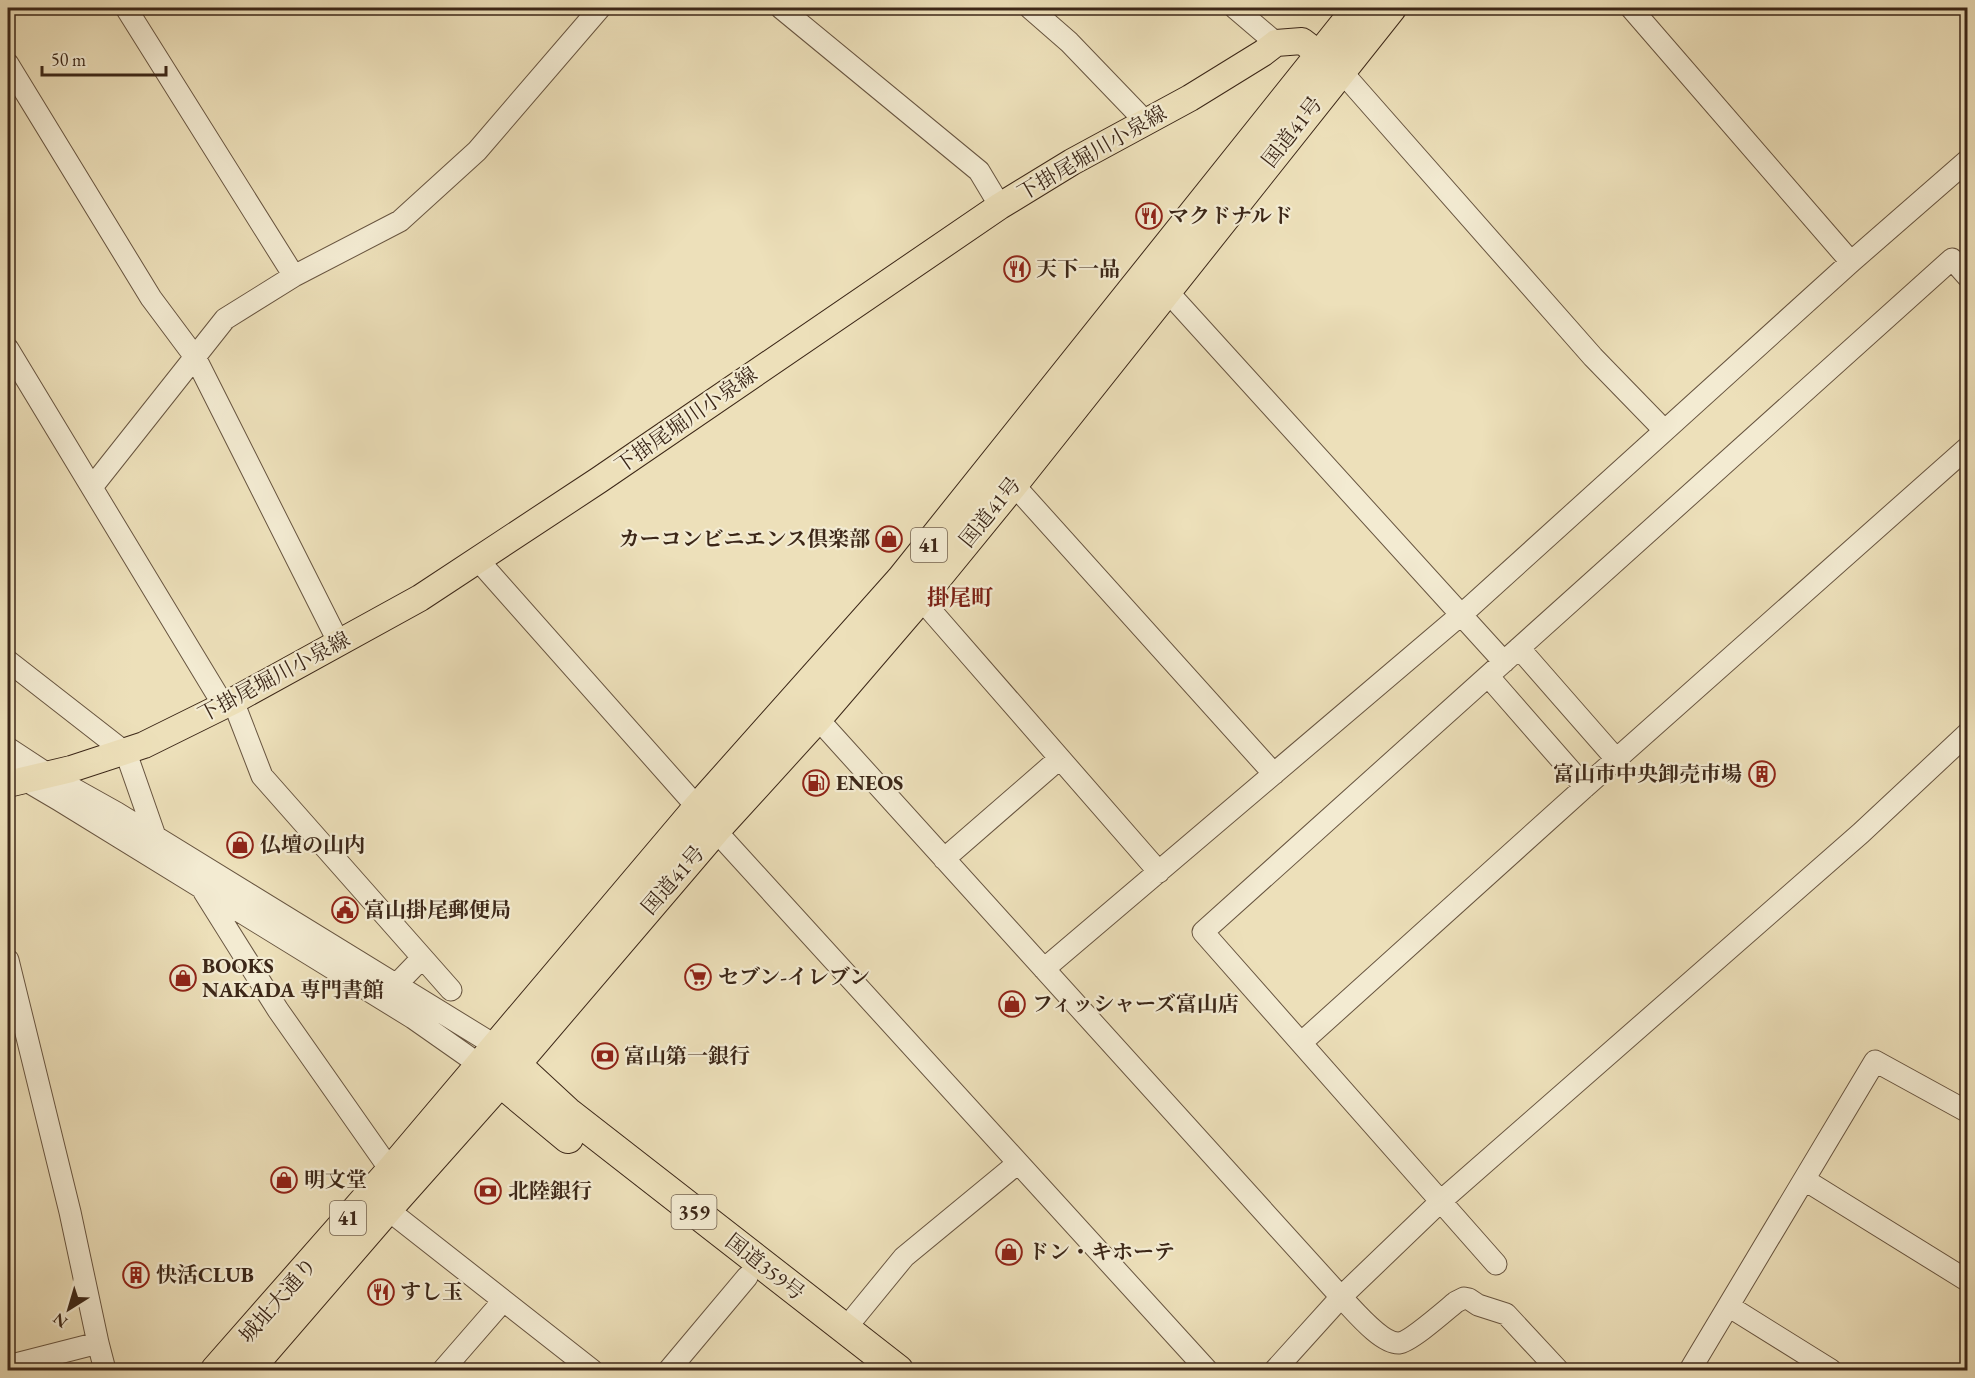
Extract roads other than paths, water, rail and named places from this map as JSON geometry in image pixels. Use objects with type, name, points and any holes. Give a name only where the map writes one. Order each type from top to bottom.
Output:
[{"type":"highway","name":"国道41号","points":[[1331,63],[1358,8]]},
{"type":"highway","name":"国道41号","points":[[498,1064],[707,819],[901,580],[1156,282],[1331,63],[1391,8]]},
{"type":"highway","name":"国道41号","points":[[707,819],[817,718],[920,598],[1013,484],[1156,282]]},
{"type":"highway","name":"城址大通り","points":[[216,1371],[391,1171],[498,1064]]},
{"type":"highway","name":"城址大通り","points":[[248,1371],[387,1209],[498,1064]]},
{"type":"highway","name":"国道359号","points":[[498,1064],[605,1168],[865,1371]]},
{"type":"highway","name":"国道359号","points":[[498,1064],[567,1112],[898,1371]]},
{"type":"main road","points":[[1276,43],[1302,41],[1331,63]]},
{"type":"main road","name":"下掛尾堀川小泉線","points":[[12,778],[49,774],[126,753],[229,703],[420,598],[1000,206],[1072,162],[1239,68],[1276,43]]},
{"type":"street","points":[[126,8],[294,276]]},
{"type":"street","points":[[92,487],[225,319],[294,276],[400,221],[477,151],[600,8]]},
{"type":"street","points":[[781,8],[979,171],[1000,206]]},
{"type":"street","points":[[1030,8],[1069,42],[1145,121]]},
{"type":"street","points":[[1235,8],[1276,43]]},
{"type":"street","points":[[1631,8],[1851,262]]},
{"type":"street","points":[[1331,63],[1593,357],[1664,430]]},
{"type":"street","points":[[8,65],[151,298],[195,357],[339,643]]},
{"type":"street","points":[[1044,969],[1462,613],[1851,262],[1968,160]]},
{"type":"street","points":[[1496,1264],[1203,932],[1952,260],[1968,277]]},
{"type":"street","points":[[1156,282],[1462,613],[1512,655],[1617,760]]},
{"type":"street","points":[[8,349],[92,487],[229,703],[262,776],[451,990]]},
{"type":"street","points":[[1301,1043],[1968,447]]},
{"type":"street","points":[[1013,484],[1274,774]]},
{"type":"street","points":[[478,560],[707,819],[1207,1371]]},
{"type":"street","points":[[920,598],[1159,872]]},
{"type":"street","points":[[8,661],[126,753],[155,836]]},
{"type":"street","points":[[1488,676],[1585,787]]},
{"type":"street","points":[[817,718],[1341,1297],[1381,1336],[1388,1341],[1399,1343],[1406,1341],[1456,1302],[1464,1298],[1470,1299],[1478,1305],[1506,1314],[1558,1371]]},
{"type":"street","points":[[1275,1371],[1341,1297],[1441,1201],[1861,833],[1968,733]]},
{"type":"street","points":[[8,748],[396,985],[498,1064]]},
{"type":"street","points":[[944,858],[1059,759]]},
{"type":"street","points":[[12,778],[59,800],[413,1018],[498,1064]]},
{"type":"street","points":[[202,889],[278,1010],[391,1171]]},
{"type":"street","points":[[396,985],[422,958]]},
{"type":"street","points":[[8,960],[70,1212],[105,1371]]},
{"type":"street","points":[[1690,1371],[1875,1061],[1968,1112]]},
{"type":"street","points":[[845,1329],[904,1257],[1018,1163]]},
{"type":"street","points":[[1805,1180],[1968,1281]]},
{"type":"street","points":[[387,1209],[586,1369]]},
{"type":"street","points":[[669,1371],[747,1277]]},
{"type":"street","points":[[443,1371],[503,1301]]},
{"type":"street","points":[[1730,1306],[1831,1371]]},
{"type":"street","points":[[8,1366],[98,1343]]},
{"type":"place","name":"マクドナルド","points":[[1149,216]]},
{"type":"place","name":"天下一品","points":[[1017,269]]},
{"type":"place","name":"カーコンビニエンス倶楽部","points":[[889,539]]},
{"type":"place","name":"富山市中央卸売市場","points":[[1762,774]]},
{"type":"place","name":"ENEOS","points":[[816,783]]},
{"type":"place","name":"仏壇の山内","points":[[240,845]]},
{"type":"place","name":"富山掛尾郵便局","points":[[345,910]]},
{"type":"place","name":"セブン-イレブン","points":[[698,977]]},
{"type":"place","name":"BOOKS NAKADA 専門書館","points":[[183,978]]},
{"type":"place","name":"フィッシャーズ富山店","points":[[1012,1004]]},
{"type":"place","name":"富山第一銀行","points":[[605,1056]]},
{"type":"place","name":"明文堂","points":[[284,1180]]},
{"type":"place","name":"北陸銀行","points":[[488,1191]]},
{"type":"place","name":"ドン・キホーテ","points":[[1009,1252]]},
{"type":"place","name":"快活CLUB","points":[[136,1275]]},
{"type":"place","name":"すし玉","points":[[381,1292]]},
{"type":"district","name":"掛尾町","points":[[960,597]]}]
